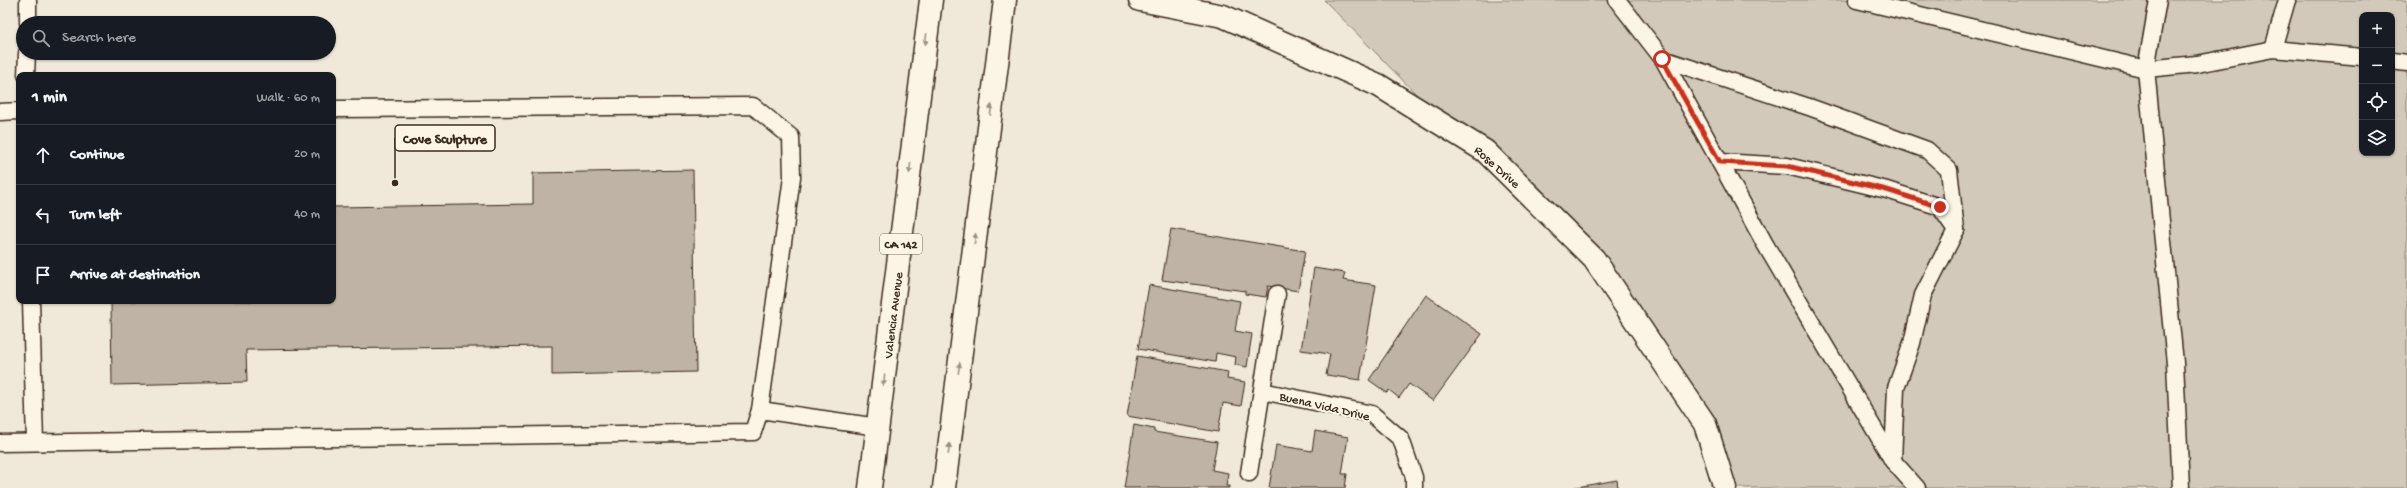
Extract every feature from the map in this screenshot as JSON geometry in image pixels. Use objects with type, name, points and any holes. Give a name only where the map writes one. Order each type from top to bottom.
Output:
[{"type":"main road","name":"Valencia Avenue","points":[[870,488],[931,0]]},
{"type":"main road","points":[[944,488],[1005,0]]},
{"type":"main road","name":"Rose Drive","points":[[1140,0],[1223,16],[1378,85],[1485,151],[1594,259],[1705,424],[1725,488]]},
{"type":"lane","points":[[28,0],[28,16]]},
{"type":"lane","points":[[1617,0],[1662,59],[1893,461],[1917,488]]},
{"type":"lane","points":[[1858,0],[2146,69],[2197,64],[2272,49],[2359,57]]},
{"type":"lane","points":[[2158,0],[2146,69],[2175,363],[2181,488]]},
{"type":"lane","points":[[2272,49],[2286,0]]},
{"type":"lane","points":[[1662,59],[1812,108],[1927,150],[1949,170],[1956,230],[1924,295],[1912,343],[1896,388],[1893,461]]},
{"type":"lane","points":[[26,72],[27,60]]},
{"type":"lane","points":[[2395,61],[2407,63]]},
{"type":"lane","points":[[0,443],[753,432],[760,410],[792,177],[791,137],[753,106],[336,109]]},
{"type":"lane","points":[[0,112],[16,111]]},
{"type":"lane","points":[[1720,162],[1787,166],[1887,190],[1940,207],[1956,230]]},
{"type":"lane","points":[[1249,473],[1277,294]]},
{"type":"lane","points":[[31,304],[35,442]]},
{"type":"lane","name":"Buena Vida Drive","points":[[1262,391],[1372,414],[1401,439],[1414,477],[1414,488]]},
{"type":"lane","points":[[760,410],[878,427]]},
{"type":"shaded area","points":[[1324,0],[2407,0],[2407,488],[1731,488],[1630,312]]},
{"type":"building","points":[[693,170],[696,372],[552,375],[552,346],[246,350],[247,382],[112,385],[111,304],[336,304],[336,207],[533,204],[533,173]]},
{"type":"building","points":[[1171,229],[1305,251],[1298,291],[1268,286],[1266,297],[1245,294],[1245,291],[1162,280]]},
{"type":"building","points":[[1314,268],[1345,273],[1343,280],[1376,285],[1360,380],[1326,375],[1330,354],[1301,350]]},
{"type":"building","points":[[1149,285],[1240,301],[1235,331],[1252,334],[1247,367],[1235,365],[1236,357],[1216,353],[1215,362],[1138,349]]},
{"type":"building","points":[[1426,295],[1482,334],[1433,401],[1409,384],[1399,398],[1389,390],[1387,393],[1369,380]]},
{"type":"building","points":[[1137,356],[1228,372],[1227,379],[1245,382],[1241,406],[1223,403],[1218,432],[1127,416]]},
{"type":"building","points":[[1134,425],[1154,429],[1154,432],[1217,442],[1212,470],[1228,473],[1226,486],[1229,486],[1229,488],[1124,488]]},
{"type":"building","points":[[1315,431],[1348,437],[1342,474],[1347,474],[1345,488],[1269,488],[1276,445],[1312,451]]},
{"type":"building","points":[[1617,480],[1618,488],[1571,488]]},
{"type":"place","name":"Cove Sculpture","points":[[395,183]]},
{"type":"route","points":[[1662,59],[1720,162],[1787,166],[1887,190],[1940,207]]}]
